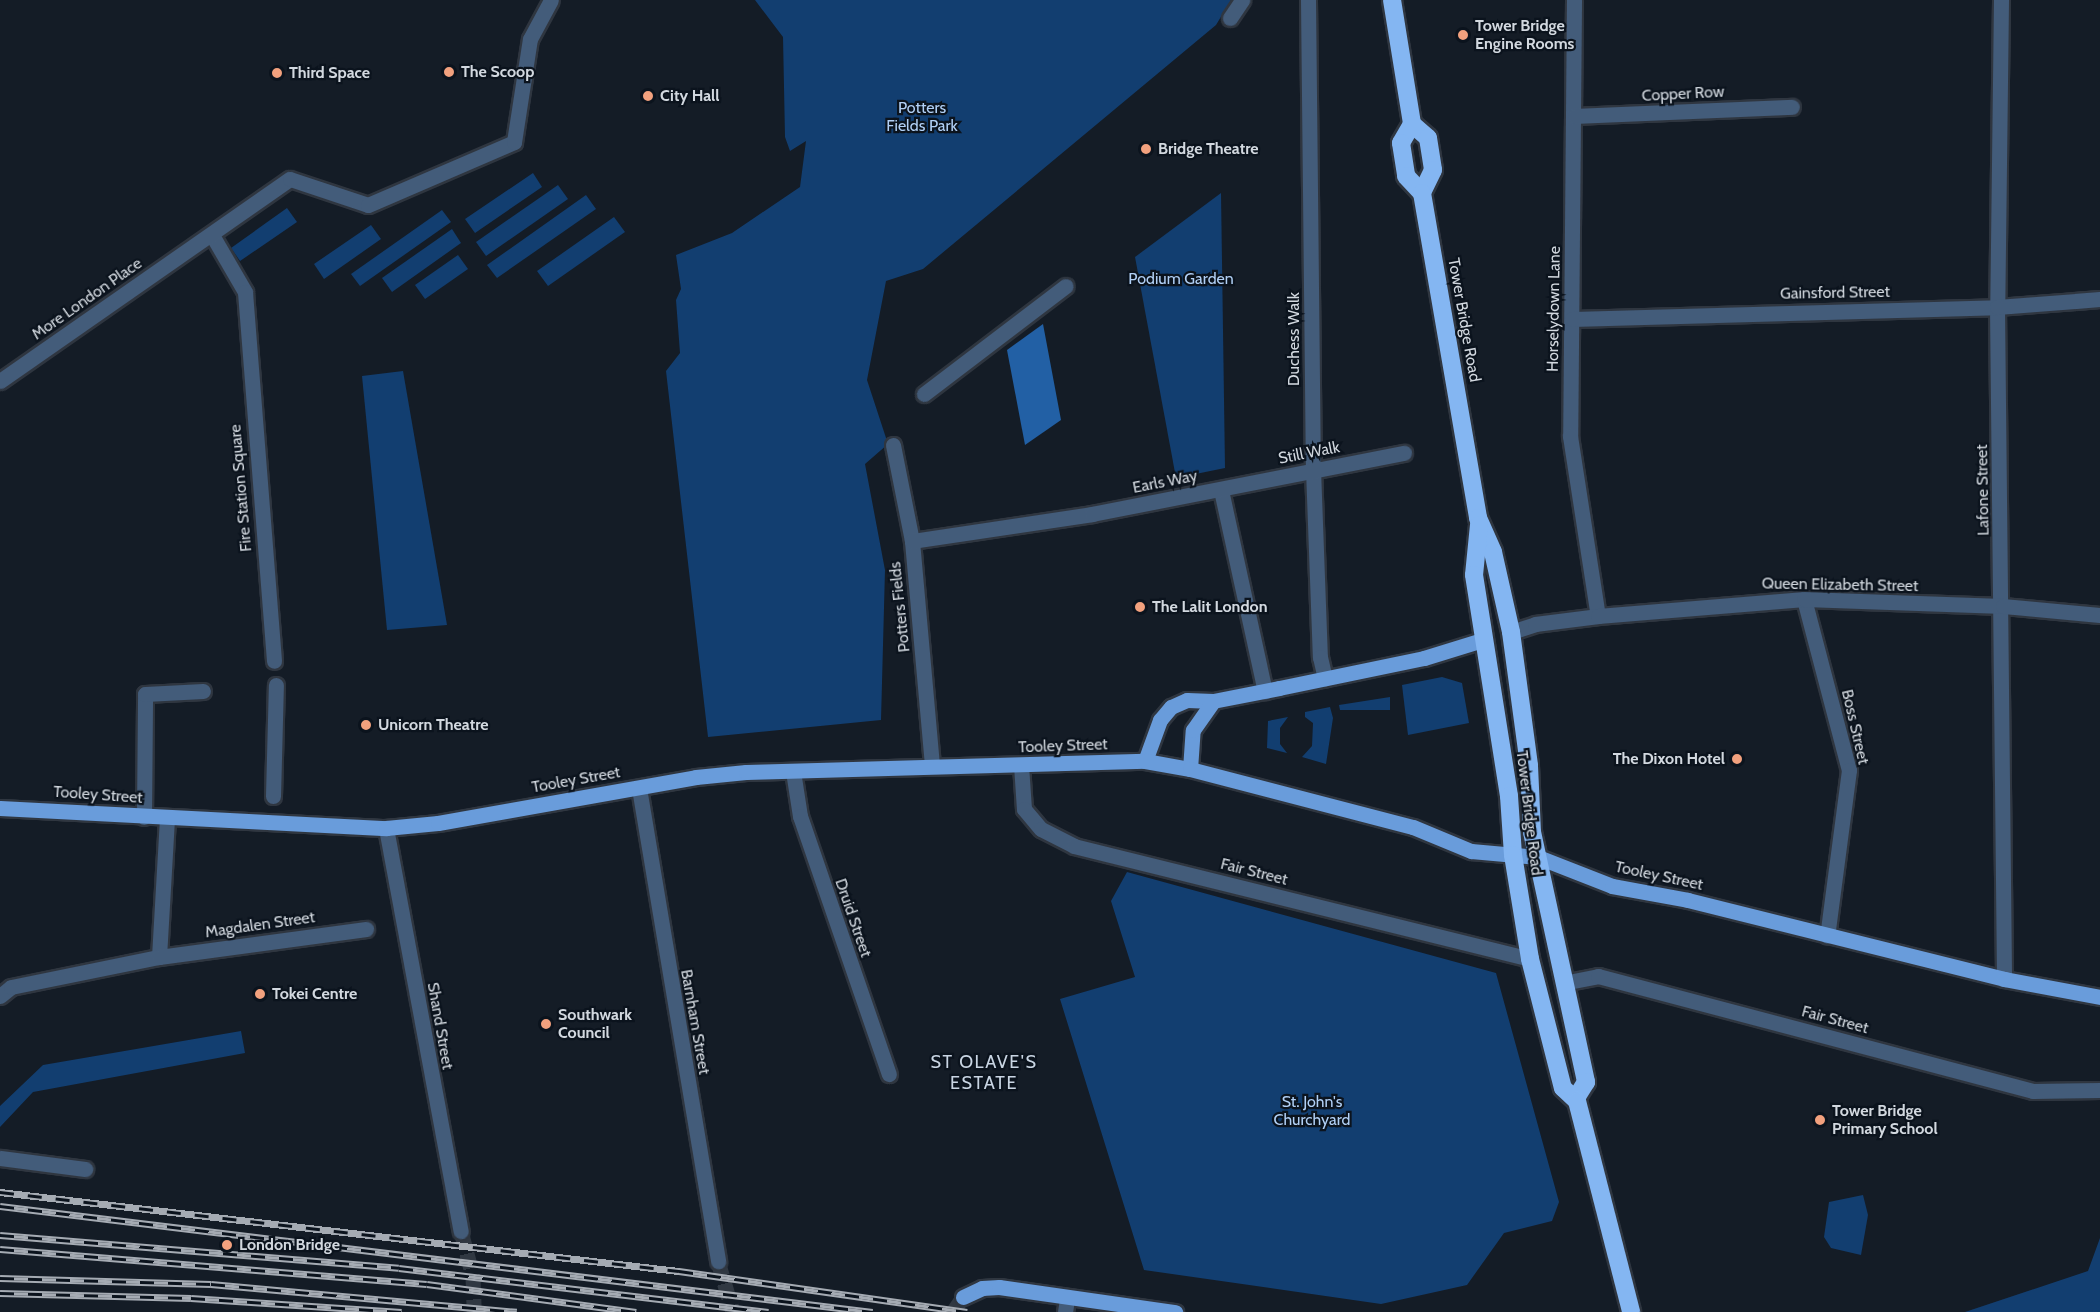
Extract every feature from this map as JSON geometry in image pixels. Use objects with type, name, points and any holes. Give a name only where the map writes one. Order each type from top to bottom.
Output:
[{"type":"highway","name":"Tower Bridge Road","points":[[1392,0],[1412,124],[1428,138],[1433,171],[1422,193]]},
{"type":"highway","name":"Tower Bridge Road","points":[[1412,124],[1401,142],[1406,176],[1422,193],[1479,525],[1474,575],[1482,640],[1509,796],[1513,855],[1530,959],[1563,1088],[1576,1098],[1631,1312]]},
{"type":"highway","name":"Tower Bridge Road","points":[[1479,525],[1493,552],[1511,632],[1538,857],[1563,983],[1586,1082],[1576,1098]]},
{"type":"main road","points":[[1145,761],[1154,731],[1171,707],[1187,700],[1213,700],[1265,691],[1424,658],[1482,640]]},
{"type":"main road","points":[[1190,769],[1192,730],[1213,700]]},
{"type":"main road","name":"Tooley Street","points":[[0,808],[386,828],[438,823],[696,777],[932,766],[1145,761],[1190,769],[1413,827],[1471,851],[1538,857],[1612,886],[1688,900],[2004,979],[2100,997]]},
{"type":"main road","points":[[963,1298],[982,1288],[999,1287],[1066,1306],[1175,1312]]},
{"type":"street","name":"More London Place","points":[[0,381],[290,179],[368,205],[514,142],[530,39],[551,0]]},
{"type":"street","points":[[1230,18],[1242,0]]},
{"type":"street","name":"Duchess Walk","points":[[1308,0],[1313,470],[1320,657],[1325,678]]},
{"type":"street","name":"Horselydown Lane","points":[[1574,0],[1575,116],[1570,436],[1598,616]]},
{"type":"street","name":"Lafone Street","points":[[2001,0],[1997,307],[2003,606],[2004,979]]},
{"type":"street","name":"Copper Row","points":[[1575,116],[1792,107]]},
{"type":"street","name":"Fire Station Square","points":[[212,235],[244,292],[274,662]]},
{"type":"street","points":[[924,394],[1066,285]]},
{"type":"street","name":"Gainsford Street","points":[[1572,319],[1997,307],[2100,299]]},
{"type":"street","name":"Potters Fields","points":[[893,445],[912,541],[932,766]]},
{"type":"street","name":"Still Walk","points":[[1221,490],[1404,453]]},
{"type":"street","name":"Earls Way","points":[[912,541],[1221,490],[1265,691]]},
{"type":"street","name":"Queen Elizabeth Street","points":[[1511,632],[1535,624],[1598,616],[1804,599],[2003,606],[2100,615]]},
{"type":"street","name":"Boss Street","points":[[1804,599],[1849,770],[1827,936]]},
{"type":"street","points":[[273,796],[276,685]]},
{"type":"street","points":[[144,817],[145,694],[203,691]]},
{"type":"street","name":"Fair Street","points":[[1021,765],[1024,809],[1041,829],[1074,846],[1530,959]]},
{"type":"street","name":"Druid Street","points":[[793,771],[800,816],[889,1074]]},
{"type":"street","name":"Barnham Street","points":[[639,788],[718,1261]]},
{"type":"street","points":[[159,957],[167,818]]},
{"type":"street","name":"Shand Street","points":[[386,828],[460,1231]]},
{"type":"street","name":"Magdalen Street","points":[[0,996],[11,987],[159,957],[366,929]]},
{"type":"street","name":"Fair Street","points":[[1563,983],[1598,976],[2034,1091],[2100,1090]]},
{"type":"street","points":[[0,1158],[85,1169]]},
{"type":"green space","name":"Potters Fields Park","points":[[755,0],[1231,0],[1216,25],[923,269],[886,281],[867,380],[888,444],[865,464],[885,570],[881,720],[708,737],[666,371],[680,353],[676,300],[681,289],[676,255],[732,233],[800,187],[806,141],[790,151],[785,137],[783,37]]},
{"type":"green space","points":[[533,173],[542,187],[475,233],[465,219]]},
{"type":"green space","points":[[558,185],[568,199],[486,256],[476,242]]},
{"type":"green space","name":"Podium Garden","points":[[1221,193],[1225,468],[1176,478],[1135,257]]},
{"type":"green space","points":[[586,195],[596,209],[497,278],[487,265]]},
{"type":"green space","points":[[287,208],[297,222],[240,261],[231,248]]},
{"type":"green space","points":[[442,210],[451,222],[360,286],[351,274]]},
{"type":"green space","points":[[614,217],[625,232],[548,286],[537,271]]},
{"type":"green space","points":[[371,225],[381,239],[324,279],[314,264]]},
{"type":"green space","points":[[452,229],[461,243],[392,292],[382,278]]},
{"type":"green space","points":[[458,255],[468,269],[425,299],[415,285]]},
{"type":"green space","points":[[403,371],[447,625],[387,630],[362,376]]},
{"type":"green space","points":[[1442,677],[1462,683],[1469,723],[1408,735],[1402,685]]},
{"type":"green space","points":[[1390,697],[1390,710],[1340,710],[1339,705]]},
{"type":"green space","points":[[1330,707],[1333,718],[1326,764],[1302,757],[1312,746],[1313,723],[1305,717],[1305,712]]},
{"type":"green space","points":[[1288,717],[1280,728],[1280,744],[1287,753],[1267,748],[1268,721]]},
{"type":"green space","name":"St. John's Churchyard","points":[[1127,872],[1496,973],[1559,1202],[1552,1221],[1504,1233],[1467,1285],[1381,1304],[1144,1270],[1060,999],[1135,977],[1111,901]]},
{"type":"green space","points":[[241,1031],[245,1053],[33,1092],[0,1127],[0,1106],[43,1065]]},
{"type":"green space","points":[[1863,1195],[1868,1215],[1861,1255],[1831,1248],[1824,1237],[1829,1202]]},
{"type":"green space","points":[[2100,1238],[2100,1312],[1965,1312],[2088,1271]]},
{"type":"shaded area","points":[[1043,324],[1061,420],[1025,445],[1007,350]]},
{"type":"tunnel","points":[[461,1231],[473,1276],[474,1312]]},
{"type":"tunnel","points":[[718,1261],[733,1312]]},
{"type":"tunnel","points":[[953,1312],[963,1297]]},
{"type":"railway","points":[[0,1192],[679,1271],[967,1312]]},
{"type":"railway","points":[[0,1206],[873,1312]]},
{"type":"railway","points":[[0,1235],[399,1268],[768,1312]]},
{"type":"railway","points":[[0,1249],[427,1284],[636,1312]]},
{"type":"railway","points":[[0,1278],[211,1284],[517,1312]]},
{"type":"railway","points":[[0,1293],[191,1298],[402,1312]]},
{"type":"place","name":"Tower Bridge Engine Rooms","points":[[1463,35]]},
{"type":"place","name":"The Scoop","points":[[449,72]]},
{"type":"place","name":"Third Space","points":[[277,73]]},
{"type":"place","name":"City Hall","points":[[648,96]]},
{"type":"place","name":"Bridge Theatre","points":[[1146,149]]},
{"type":"place","name":"The Lalit London","points":[[1140,607]]},
{"type":"place","name":"Unicorn Theatre","points":[[366,725]]},
{"type":"place","name":"The Dixon Hotel","points":[[1737,759]]},
{"type":"place","name":"Tokei Centre","points":[[260,994]]},
{"type":"place","name":"Southwark Council","points":[[546,1024]]},
{"type":"place","name":"Tower Bridge Primary School","points":[[1820,1120]]},
{"type":"place","name":"London Bridge","points":[[227,1245]]},
{"type":"district","name":"ST OLAVE'S ESTATE","points":[[984,1073]]}]
